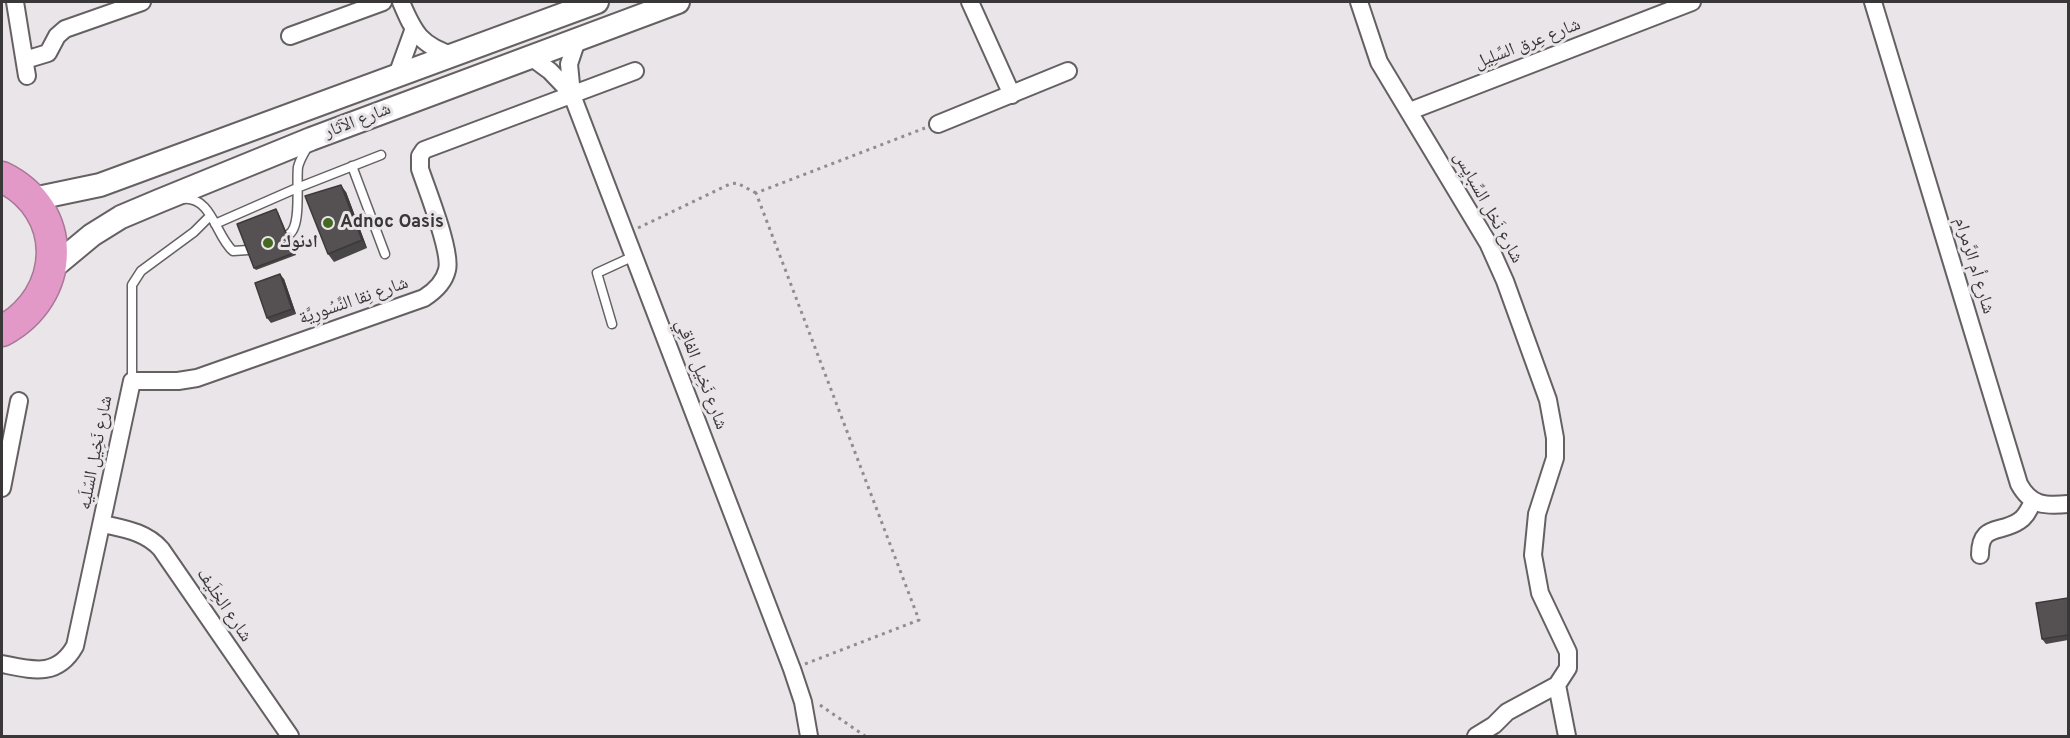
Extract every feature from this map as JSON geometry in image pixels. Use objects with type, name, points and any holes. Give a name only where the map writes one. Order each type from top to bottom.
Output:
[{"type":"highway","points":[[7,331],[40,299],[51,269],[52,244],[46,220],[13,182]]},
{"type":"street","points":[[15,2],[26,68],[48,52],[57,36],[65,29],[142,2]]},
{"type":"street","points":[[290,36],[384,2]]},
{"type":"street","points":[[401,2],[413,31],[432,47],[455,56]]},
{"type":"street","name":"شارع الآثار","points":[[13,182],[100,185],[396,78],[597,2]]},
{"type":"street","name":"شارع الآثار","points":[[51,269],[92,236],[121,217],[311,139],[678,2]]},
{"type":"street","points":[[970,2],[1012,94]]},
{"type":"street","name":"شارع نَخل السِّبايِس","points":[[1359,2],[1379,62],[1488,243],[1505,281],[1548,400],[1555,438],[1555,458],[1537,514],[1533,555],[1540,593],[1568,652],[1568,668],[1557,685]]},
{"type":"street","name":"شارع عِرق السِّلِيل","points":[[1410,111],[1692,2]]},
{"type":"street","name":"شارع أم الرَّمرام","points":[[1873,2],[2015,472],[2025,494],[2033,502]]},
{"type":"street","points":[[396,78],[413,31]]},
{"type":"street","name":"شارع نَخِيل الفاقِي","points":[[577,40],[569,64],[572,94],[792,669],[809,736]]},
{"type":"street","name":"شارع نَخِيل الفاقِي","points":[[531,57],[550,71],[572,94]]},
{"type":"street","points":[[572,94],[635,71]]},
{"type":"street","points":[[938,124],[1068,71]]},
{"type":"street","name":"شارع نِقا النِّسُورِيَّة","points":[[132,381],[172,381],[197,378],[424,298],[435,291],[448,269],[448,258],[420,169],[420,156],[432,146],[572,94]]},
{"type":"street","name":"شارع نَخِيل السّلَيه","points":[[2,664],[34,670],[48,669],[69,657],[79,633],[132,381]]},
{"type":"street","points":[[2,488],[19,401]]},
{"type":"street","points":[[1980,555],[1980,545],[1984,536],[2000,527],[2016,523],[2026,516],[2033,502],[2042,506],[2068,504]]},
{"type":"street","name":"شارع الخِلَيف","points":[[103,524],[138,532],[152,540],[161,549],[290,736]]},
{"type":"street","points":[[1476,736],[1494,725],[1507,712],[1557,685],[1567,736]]},
{"type":"lane","points":[[288,235],[292,233],[296,223],[300,161],[311,139]]},
{"type":"lane","name":"شارع نَخِيل السّلَيه","points":[[132,381],[132,285],[141,271],[213,220],[381,155]]},
{"type":"lane","points":[[352,166],[385,254]]},
{"type":"lane","points":[[159,201],[189,198],[200,203],[213,220],[227,246],[233,251],[248,250]]},
{"type":"lane","points":[[612,324],[597,273],[633,256]]},
{"type":"path","points":[[756,193],[938,124]]},
{"type":"path","points":[[625,233],[730,184],[737,183],[756,193],[919,620],[792,669]]},
{"type":"path","points":[[799,690],[865,736]]},
{"type":"building","points":[[341,185],[362,240],[328,254],[305,196]]},
{"type":"building","name":"ادنوك","points":[[276,209],[294,253],[254,268],[237,224]]},
{"type":"building","points":[[280,274],[292,309],[267,318],[255,283]]},
{"type":"building","points":[[2068,598],[2068,635],[2042,639],[2036,603]]},
{"type":"place","name":"Adnoc Oasis","points":[[328,223]]},
{"type":"place","name":"ادنوك","points":[[268,243]]}]
